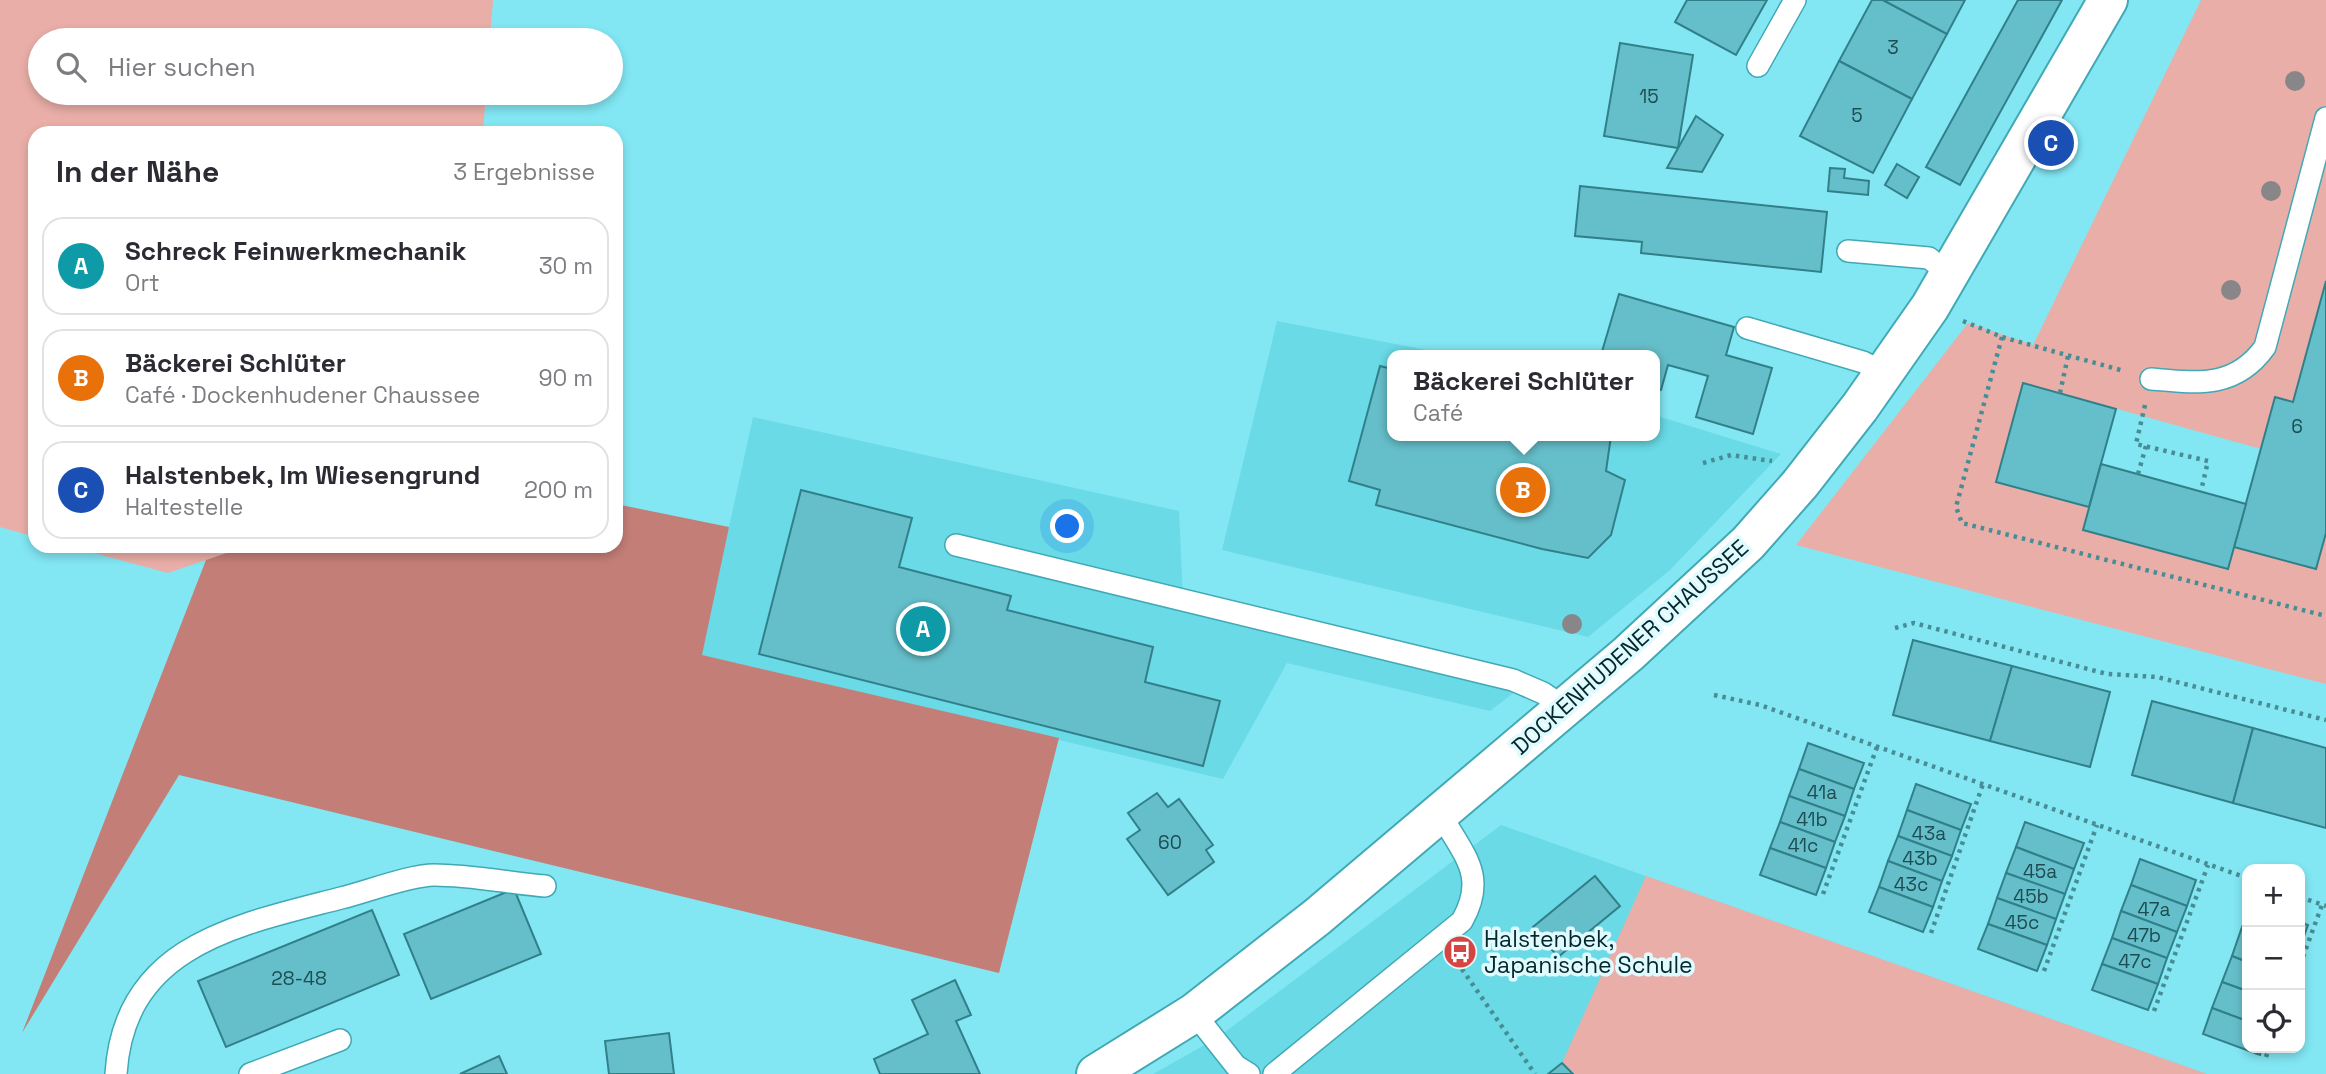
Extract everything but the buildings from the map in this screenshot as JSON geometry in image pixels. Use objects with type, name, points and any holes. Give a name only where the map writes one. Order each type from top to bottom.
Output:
[{"type":"main road","name":"DOCKENHUDENER CHAUSSEE","points":[[1096,1074],[1194,1013],[1440,813],[1658,628],[1748,543],[1800,484],[1930,307],[2108,0]]},
{"type":"lane","points":[[1758,65],[1795,0]]},
{"type":"lane","points":[[2151,379],[2203,384],[2250,367],[2265,347],[2326,118]]},
{"type":"lane","points":[[1848,251],[1929,258],[1949,274]]},
{"type":"lane","points":[[1747,328],[1863,362],[1884,373]]},
{"type":"lane","points":[[956,545],[1513,680],[1543,693],[1565,708]]},
{"type":"lane","points":[[1274,1074],[1462,921],[1473,900],[1474,876],[1440,813]]},
{"type":"lane","points":[[116,1074],[118,1043],[134,1002],[165,965],[210,938],[300,909],[432,875],[545,886]]},
{"type":"lane","points":[[1194,1013],[1236,1066],[1249,1074]]},
{"type":"lane","points":[[250,1074],[340,1040]]},
{"type":"path","points":[[1930,307],[2002,337],[2151,379],[2136,443],[2208,461],[2201,491]]},
{"type":"path","points":[[2002,337],[1956,507],[1962,523],[2326,616]]},
{"type":"path","points":[[2060,393],[2068,356]]},
{"type":"path","points":[[2138,474],[2146,446]]},
{"type":"path","points":[[1703,463],[1731,455],[1780,462]]},
{"type":"path","points":[[1895,628],[1914,623],[2107,674],[2157,677],[2326,720]]},
{"type":"path","points":[[1714,695],[1760,705],[2242,876]]},
{"type":"path","points":[[1823,894],[1877,747]]},
{"type":"path","points":[[1931,933],[1983,784]]},
{"type":"path","points":[[2044,971],[2097,825]]},
{"type":"path","points":[[2154,1011],[2208,865]]},
{"type":"path","points":[[2305,899],[2324,905],[2305,952]]},
{"type":"path","points":[[1440,938],[1535,1074]]},
{"type":"path","points":[[2266,1057],[2267,1053]]},
{"type":"shaded area","points":[[0,0],[493,0],[491,28],[28,28],[28,105],[485,105],[484,126],[28,126],[28,535],[0,527]]},
{"type":"shaded area","points":[[2201,0],[2326,0],[2326,281],[2293,402],[2275,397],[2261,449],[2024,383],[1996,482],[2089,507],[2083,530],[2228,569],[2234,547],[2326,533],[2326,684],[1796,545],[1968,323],[2033,345]]},
{"type":"shaded area","points":[[1277,321],[1426,350],[1387,350],[1387,441],[1660,441],[1660,417],[1781,454],[1670,570],[1588,637],[1222,550]]},
{"type":"shaded area","points":[[753,417],[1179,511],[1183,599],[1535,676],[1490,711],[1287,663],[1223,779],[701,655]]},
{"type":"shaded area","points":[[623,505],[729,527],[702,655],[1059,738],[999,973],[179,775],[22,1033],[206,560],[226,553],[623,553]]},
{"type":"shaded area","points":[[94,553],[227,553],[168,573]]},
{"type":"shaded area","points":[[1501,825],[2207,1074],[1153,1074],[1217,1038]]},
{"type":"shaded area","points":[[1646,876],[2207,1074],[1573,1074],[1562,1063]]},
{"type":"place","name":"Halstenbek, Im Wiesengrund","points":[[2051,143]]},
{"type":"place","name":"Bäckerei Schlüter","points":[[1523,490]]},
{"type":"place","name":"Schreck Feinwerkmechanik","points":[[923,629]]},
{"type":"place","name":"Halstenbek, Japanische Schule","points":[[1460,952]]}]
